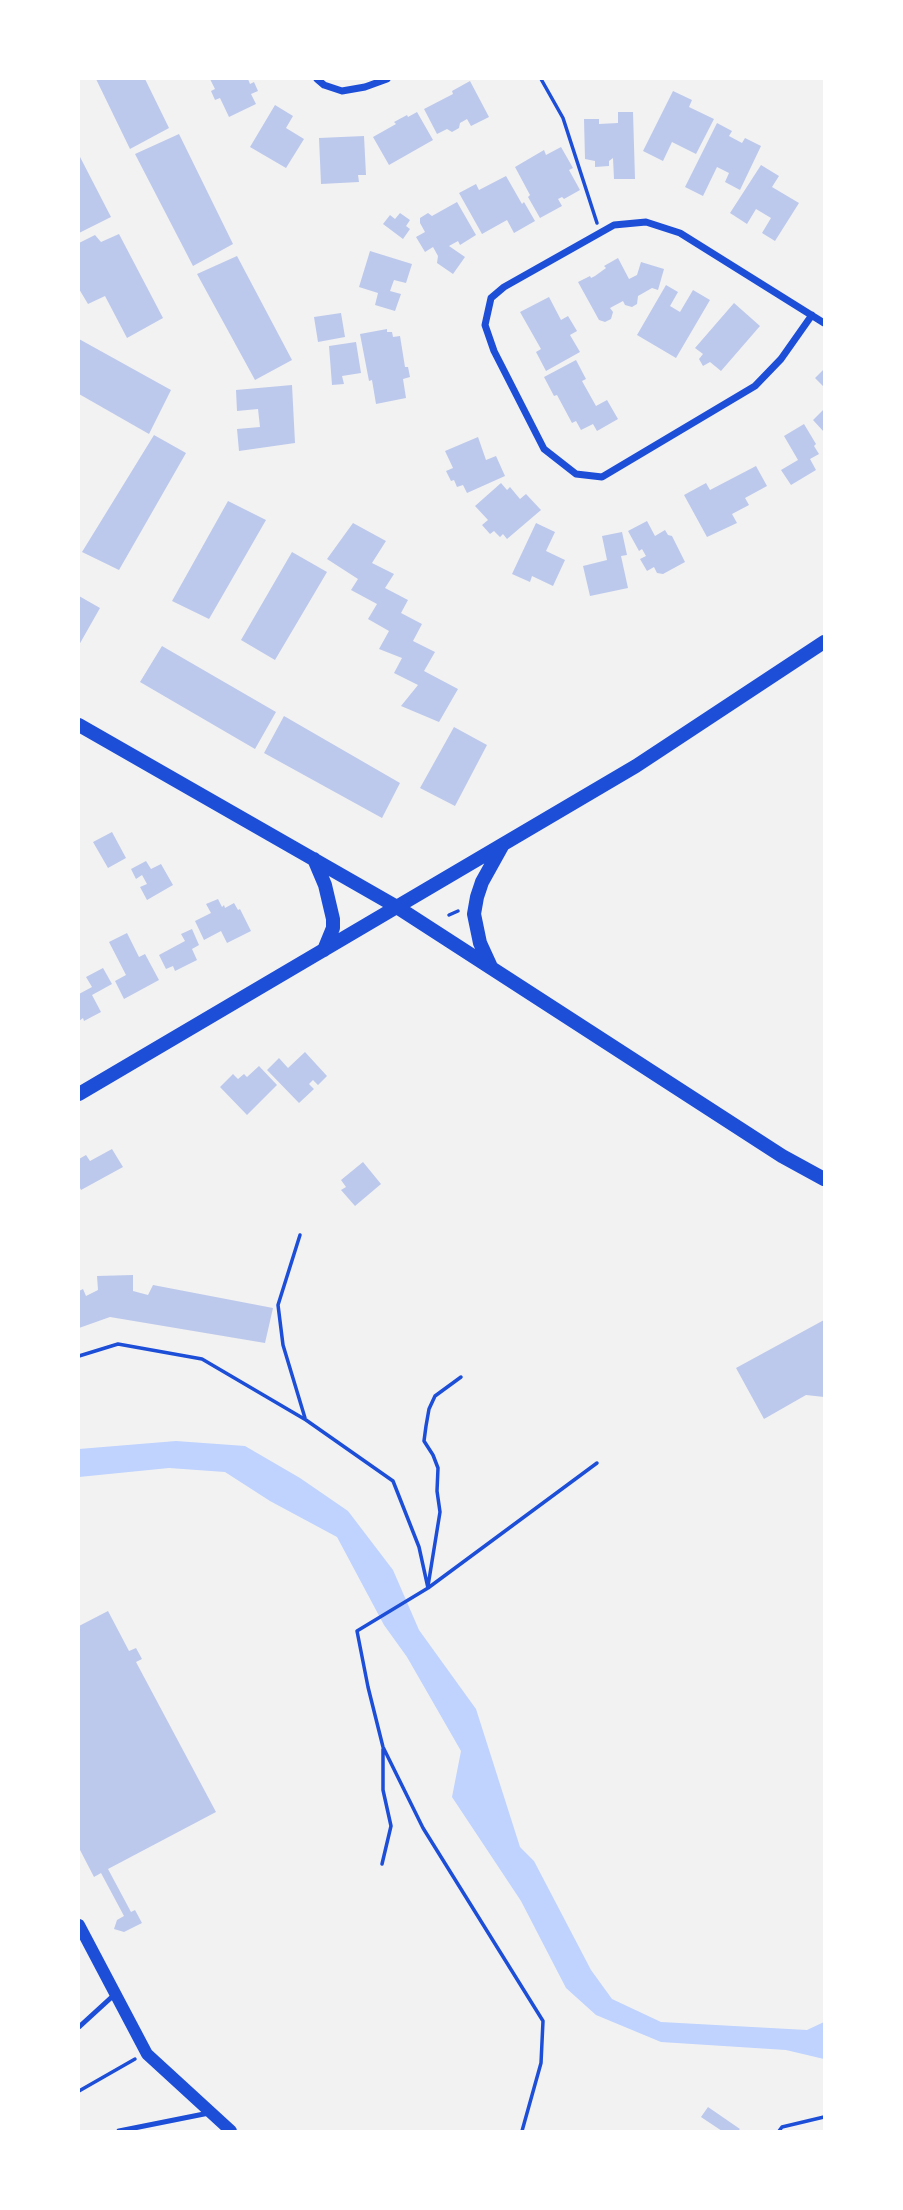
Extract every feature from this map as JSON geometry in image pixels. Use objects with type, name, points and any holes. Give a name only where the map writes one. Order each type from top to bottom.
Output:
[{"type":"main road","points":[[79,1094],[636,766],[824,642]]},
{"type":"main road","points":[[79,725],[397,907],[782,1156],[824,1179]]},
{"type":"main road","points":[[492,968],[480,943],[474,914],[482,882],[502,845]]},
{"type":"main road","points":[[314,859],[325,885],[333,919],[333,928],[324,950]]},
{"type":"street","points":[[317,79],[324,85],[342,91],[387,79]]},
{"type":"street","points":[[812,315],[781,359],[755,386],[602,477],[576,474],[544,449],[494,351],[485,325],[491,298],[504,287],[614,225],[646,222],[680,233],[812,315],[824,323]]},
{"type":"street","points":[[79,1925],[148,2054],[231,2131]]},
{"type":"lane","points":[[79,2027],[116,1993]]},
{"type":"lane","points":[[120,2131],[210,2113]]},
{"type":"path","points":[[541,79],[563,118],[596,222],[604,231]]},
{"type":"path","points":[[449,915],[457,911],[450,907]]},
{"type":"path","points":[[300,1235],[278,1305],[283,1345],[306,1420]]},
{"type":"path","points":[[79,1356],[118,1344],[202,1359],[306,1420],[393,1481],[419,1547],[428,1588]]},
{"type":"path","points":[[428,1588],[440,1512],[438,1468],[424,1441],[426,1426],[435,1396],[461,1377]]},
{"type":"path","points":[[522,2131],[541,2063],[543,2021],[423,1828],[383,1747],[357,1631],[428,1588],[597,1463]]},
{"type":"path","points":[[382,1864],[391,1826],[383,1790],[383,1747]]},
{"type":"path","points":[[79,2091],[124,2064],[148,2054]]},
{"type":"path","points":[[779,2131],[782,2127],[824,2117]]},
{"type":"water","points":[[176,1441],[245,1446],[300,1478],[348,1511],[393,1570],[419,1630],[476,1709],[520,1847],[534,1861],[591,1970],[612,1999],[661,2022],[807,2030],[824,2022],[824,2059],[786,2050],[661,2042],[596,2015],[566,1988],[521,1901],[452,1797],[461,1751],[407,1657],[384,1625],[337,1537],[270,1501],[225,1472],[169,1468],[79,1477],[79,1449]]},
{"type":"building","points":[[96,79],[145,79],[169,128],[130,149]]},
{"type":"building","points":[[210,79],[248,79],[250,84],[254,82],[258,91],[251,94],[256,104],[229,117],[220,98],[215,100],[211,91],[215,89]]},
{"type":"building","points":[[470,81],[489,117],[471,126],[467,119],[452,132],[447,129],[437,134],[424,109],[453,94],[452,91]]},
{"type":"building","points":[[673,91],[692,100],[689,107],[714,119],[696,154],[672,142],[663,161],[643,151]]},
{"type":"building","points":[[275,105],[293,116],[286,128],[304,139],[286,168],[250,147]]},
{"type":"building","points":[[417,112],[433,140],[389,165],[373,137],[396,124],[394,122]]},
{"type":"building","points":[[618,112],[633,112],[635,179],[614,179],[613,158],[609,161],[609,166],[595,167],[595,161],[585,159],[584,119],[599,119],[599,124],[618,123]]},
{"type":"building","points":[[717,123],[732,131],[729,136],[742,143],[745,138],[761,146],[740,190],[725,182],[729,173],[717,167],[703,196],[685,187]]},
{"type":"building","points":[[179,134],[233,244],[193,266],[135,154]]},
{"type":"building","points":[[364,136],[366,175],[358,175],[359,182],[321,184],[319,138]]},
{"type":"building","points":[[561,147],[573,168],[569,170],[580,190],[564,199],[558,199],[562,206],[540,218],[515,167],[544,150],[546,155]]},
{"type":"building","points":[[79,155],[111,217],[79,233]]},
{"type":"building","points":[[761,165],[779,176],[772,187],[799,203],[775,241],[762,233],[771,218],[756,209],[747,224],[730,213]]},
{"type":"building","points":[[506,176],[535,221],[514,233],[507,220],[482,234],[459,193],[476,184],[479,190]]},
{"type":"building","points":[[457,202],[476,235],[460,245],[458,241],[449,246],[465,257],[453,274],[437,263],[438,256],[433,247],[425,252],[416,237],[425,232],[420,218],[428,213],[432,216]]},
{"type":"building","points":[[400,213],[410,220],[406,226],[410,229],[403,239],[383,224],[390,215],[395,219]]},
{"type":"building","points":[[119,234],[163,318],[127,338],[105,296],[88,304],[79,289],[79,243],[95,235],[101,242]]},
{"type":"building","points":[[370,251],[412,264],[406,283],[394,280],[390,291],[401,294],[395,311],[375,305],[378,293],[359,287]]},
{"type":"building","points":[[237,256],[292,360],[255,380],[197,274]]},
{"type":"building","points":[[618,258],[629,279],[637,275],[641,262],[664,269],[658,290],[652,288],[638,296],[637,304],[632,307],[625,305],[623,301],[610,308],[613,312],[611,319],[605,322],[599,320],[578,282],[595,276],[606,268],[604,266]]},
{"type":"building","points":[[666,285],[678,292],[670,306],[680,312],[693,290],[710,300],[676,358],[637,335]]},
{"type":"building","points":[[549,297],[561,320],[568,316],[577,331],[570,335],[580,352],[546,371],[536,352],[541,349],[520,312]]},
{"type":"building","points":[[734,303],[760,326],[721,371],[710,362],[703,366],[699,359],[703,354],[695,348]]},
{"type":"building","points":[[341,313],[345,337],[318,342],[314,317]]},
{"type":"building","points":[[387,329],[387,332],[392,332],[393,337],[400,336],[405,367],[408,367],[410,377],[403,379],[406,398],[376,404],[360,334]]},
{"type":"building","points":[[79,339],[171,390],[149,434],[79,394]]},
{"type":"building","points":[[356,342],[361,373],[342,376],[344,384],[332,385],[329,346]]},
{"type":"building","points":[[576,360],[586,379],[582,381],[596,406],[607,400],[618,419],[597,431],[593,424],[581,430],[576,421],[572,423],[544,377]]},
{"type":"building","points":[[824,369],[824,387],[815,378]]},
{"type":"building","points":[[292,385],[295,443],[239,451],[237,429],[260,427],[258,409],[237,411],[236,390]]},
{"type":"building","points":[[824,409],[824,432],[813,420]]},
{"type":"building","points":[[804,424],[819,454],[810,459],[816,470],[791,485],[781,470],[798,460],[784,436]]},
{"type":"building","points":[[154,435],[186,453],[119,570],[82,552]]},
{"type":"building","points":[[478,437],[486,460],[496,456],[505,476],[467,493],[463,485],[457,487],[454,480],[451,481],[446,471],[453,468],[445,451]]},
{"type":"building","points":[[756,466],[767,486],[745,498],[749,505],[732,514],[737,523],[707,537],[684,495],[706,483],[710,490]]},
{"type":"building","points":[[501,483],[507,490],[510,487],[520,499],[526,494],[541,510],[507,539],[503,534],[500,537],[494,531],[490,534],[482,525],[488,520],[475,506]]},
{"type":"building","points":[[228,501],[266,520],[209,619],[172,601]]},
{"type":"building","points":[[647,521],[655,536],[665,530],[672,536],[685,562],[663,574],[657,573],[654,567],[647,571],[640,559],[646,556],[642,549],[639,551],[628,531]]},
{"type":"building","points":[[353,523],[386,541],[372,563],[394,574],[385,588],[408,600],[401,613],[422,624],[413,641],[435,652],[424,671],[458,689],[439,722],[401,706],[418,685],[394,673],[402,658],[379,649],[389,631],[368,619],[377,604],[351,590],[358,579],[327,559]]},
{"type":"building","points":[[536,523],[555,532],[546,551],[565,560],[553,586],[532,576],[530,582],[512,574]]},
{"type":"building","points":[[622,532],[627,555],[621,556],[628,588],[590,596],[583,566],[607,560],[602,536]]},
{"type":"building","points":[[292,552],[327,572],[275,660],[241,640]]},
{"type":"building","points":[[79,596],[100,608],[79,645]]},
{"type":"building","points":[[162,646],[276,712],[255,749],[140,682]]},
{"type":"building","points":[[284,716],[400,783],[382,818],[264,753]]},
{"type":"building","points":[[454,727],[487,745],[455,806],[420,788]]},
{"type":"building","points":[[112,832],[126,858],[108,868],[93,842]]},
{"type":"building","points":[[146,861],[151,869],[161,864],[173,885],[147,900],[140,887],[147,884],[142,875],[136,879],[131,869]]},
{"type":"building","points":[[218,899],[225,908],[234,903],[251,931],[227,943],[221,931],[204,940],[195,921],[211,913],[206,904]]},
{"type":"building","points":[[192,929],[199,945],[192,949],[197,960],[175,971],[173,966],[166,969],[159,955],[185,941],[181,934]]},
{"type":"building","points":[[127,933],[139,957],[145,954],[159,980],[124,999],[115,981],[126,975],[109,942]]},
{"type":"building","points":[[103,968],[112,984],[92,995],[101,1012],[79,1021],[79,994],[92,987],[86,977]]},
{"type":"building","points":[[305,1052],[327,1076],[318,1085],[313,1080],[309,1084],[314,1089],[299,1103],[267,1070],[279,1058],[288,1068]]},
{"type":"building","points":[[259,1066],[277,1085],[247,1115],[220,1087],[233,1074],[238,1079],[244,1074],[247,1077]]},
{"type":"building","points":[[112,1149],[123,1167],[81,1190],[79,1159],[86,1155],[90,1161]]},
{"type":"building","points":[[363,1162],[381,1184],[355,1206],[341,1190],[346,1187],[341,1180]]},
{"type":"building","points":[[133,1275],[133,1291],[148,1295],[153,1285],[273,1308],[265,1343],[110,1317],[79,1328],[79,1291],[83,1289],[86,1296],[98,1290],[97,1276]]},
{"type":"building","points":[[824,1320],[824,1397],[806,1395],[764,1419],[736,1368]]},
{"type":"building","points":[[108,1611],[129,1651],[136,1648],[142,1659],[136,1662],[216,1812],[108,1869],[131,1912],[135,1910],[142,1923],[124,1932],[114,1929],[117,1920],[124,1916],[101,1873],[94,1877],[79,1848],[79,1626]]},
{"type":"building","points":[[708,2107],[740,2129],[722,2131],[701,2117]]}]
